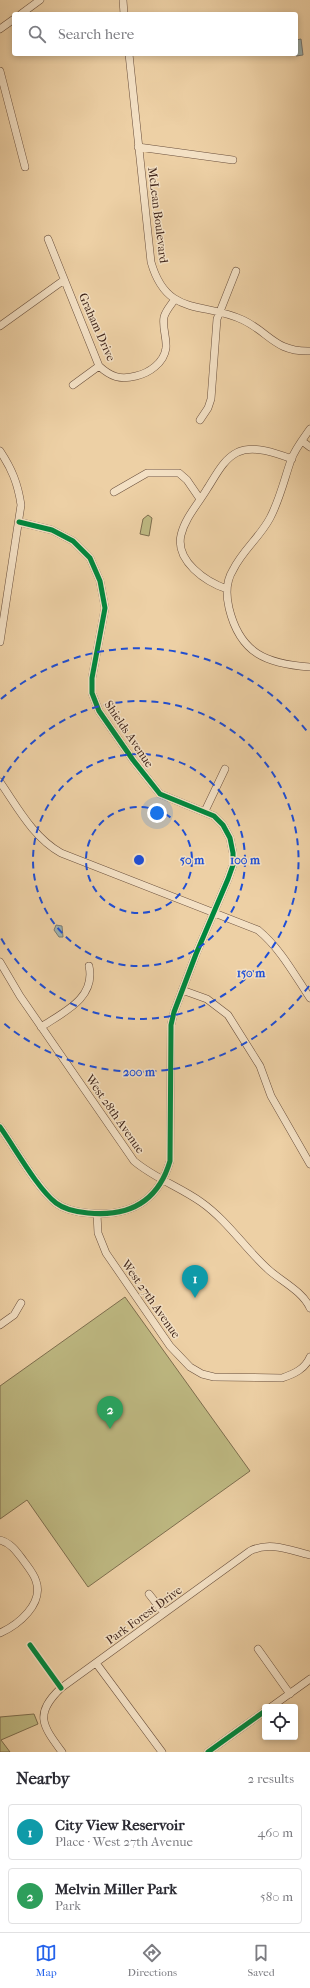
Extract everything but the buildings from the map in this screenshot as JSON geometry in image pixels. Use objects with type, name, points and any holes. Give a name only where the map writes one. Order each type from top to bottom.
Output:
[{"type":"street","points":[[24,12],[40,0]]},
{"type":"street","points":[[123,0],[124,12]]},
{"type":"street","points":[[0,34],[2,28],[12,20]]},
{"type":"street","name":"McLean Boulevard","points":[[129,56],[151,262],[157,278],[165,290],[175,299],[194,308],[218,312],[246,321],[281,346],[296,351],[310,352]]},
{"type":"street","points":[[0,71],[25,168]]},
{"type":"street","name":"McLean Boulevard","points":[[138,147],[233,160]]},
{"type":"street","name":"Graham Drive","points":[[48,239],[99,366],[109,375],[118,378],[139,375],[158,364],[166,349],[164,319],[168,308],[175,299]]},
{"type":"street","points":[[200,420],[208,408],[211,399],[218,312],[236,271]]},
{"type":"street","points":[[0,326],[64,280]]},
{"type":"street","points":[[73,384],[99,366]]},
{"type":"street","points":[[310,429],[292,459],[282,492],[270,519],[232,570],[227,589],[232,620],[244,641],[265,658],[277,663],[310,667]]},
{"type":"street","points":[[302,441],[310,447]]},
{"type":"street","points":[[227,589],[202,575],[190,566],[182,552],[180,536],[186,522],[223,464],[237,452],[254,450],[292,459]]},
{"type":"street","points":[[0,452],[12,468],[19,487],[21,505],[0,642]]},
{"type":"street","points":[[114,492],[147,473],[169,472],[179,473],[187,480],[200,499]]},
{"type":"street","name":"Shields Avenue","points":[[0,1127],[47,1194],[57,1204],[70,1210],[97,1214],[115,1214],[134,1207],[150,1196],[166,1172],[171,1149],[171,1025],[182,990],[233,865],[233,853],[230,838],[223,826],[214,816],[205,811],[160,794],[133,760],[99,711],[92,693],[92,678],[105,608],[100,580],[90,558],[73,541],[52,530],[19,522]]},
{"type":"street","points":[[205,811],[226,769]]},
{"type":"street","points":[[0,782],[37,835],[48,845],[61,853],[258,930],[268,938],[278,950],[310,998]]},
{"type":"street","name":"West 28th Avenue","points":[[0,962],[8,978],[126,1151],[144,1170],[201,1202],[214,1212],[270,1271],[302,1296],[310,1308]]},
{"type":"street","points":[[41,1027],[82,998],[91,979],[88,966]]},
{"type":"street","points":[[182,990],[207,999],[228,1015],[256,1059],[271,1096],[310,1164]]},
{"type":"street","name":"West 27th Avenue","points":[[97,1214],[98,1233],[106,1253],[170,1346],[190,1366],[202,1374],[214,1377],[282,1378],[301,1369],[310,1357]]},
{"type":"street","points":[[0,1325],[14,1315],[21,1303]]},
{"type":"street","points":[[0,1540],[16,1550],[34,1575],[38,1590],[34,1604],[29,1611],[0,1634]]},
{"type":"street","name":"Park Forest Drive","points":[[62,1752],[51,1738],[44,1724],[43,1713],[49,1700],[61,1688],[259,1546],[276,1546],[310,1555]]},
{"type":"street","points":[[150,1594],[164,1613]]},
{"type":"street","points":[[258,1649],[290,1694]]},
{"type":"street","points":[[96,1663],[162,1752]]},
{"type":"street","points":[[275,1704],[310,1680]]},
{"type":"street","points":[[208,1752],[262,1713]]},
{"type":"shaded area","points":[[148,515],[152,518],[149,536],[140,534],[143,519]]},
{"type":"shaded area","points":[[125,1297],[250,1471],[88,1587],[27,1500],[0,1519],[0,1386]]},
{"type":"shaded area","points":[[34,1714],[38,1724],[1,1740],[10,1752],[0,1752],[0,1717]]},
{"type":"water","points":[[301,39],[303,55],[298,56],[298,40]]},
{"type":"water","points":[[56,925],[62,926],[63,937],[59,937],[54,930]]},
{"type":"cycle path","points":[[0,1127],[41,1188],[56,1203],[67,1209],[103,1214],[129,1209],[150,1197],[165,1175],[170,1161],[171,1025],[174,1012],[233,865],[233,853],[230,838],[223,825],[214,816],[160,794],[133,760],[99,711],[92,693],[92,678],[105,608],[100,581],[90,558],[73,541],[52,530],[19,522]]},
{"type":"cycle path","points":[[30,1645],[61,1688]]},
{"type":"cycle path","points":[[208,1752],[262,1713]]},
{"type":"place","name":"City View Reservoir","points":[[195,1298]]},
{"type":"place","name":"Melvin Miller Park","points":[[110,1429]]}]
